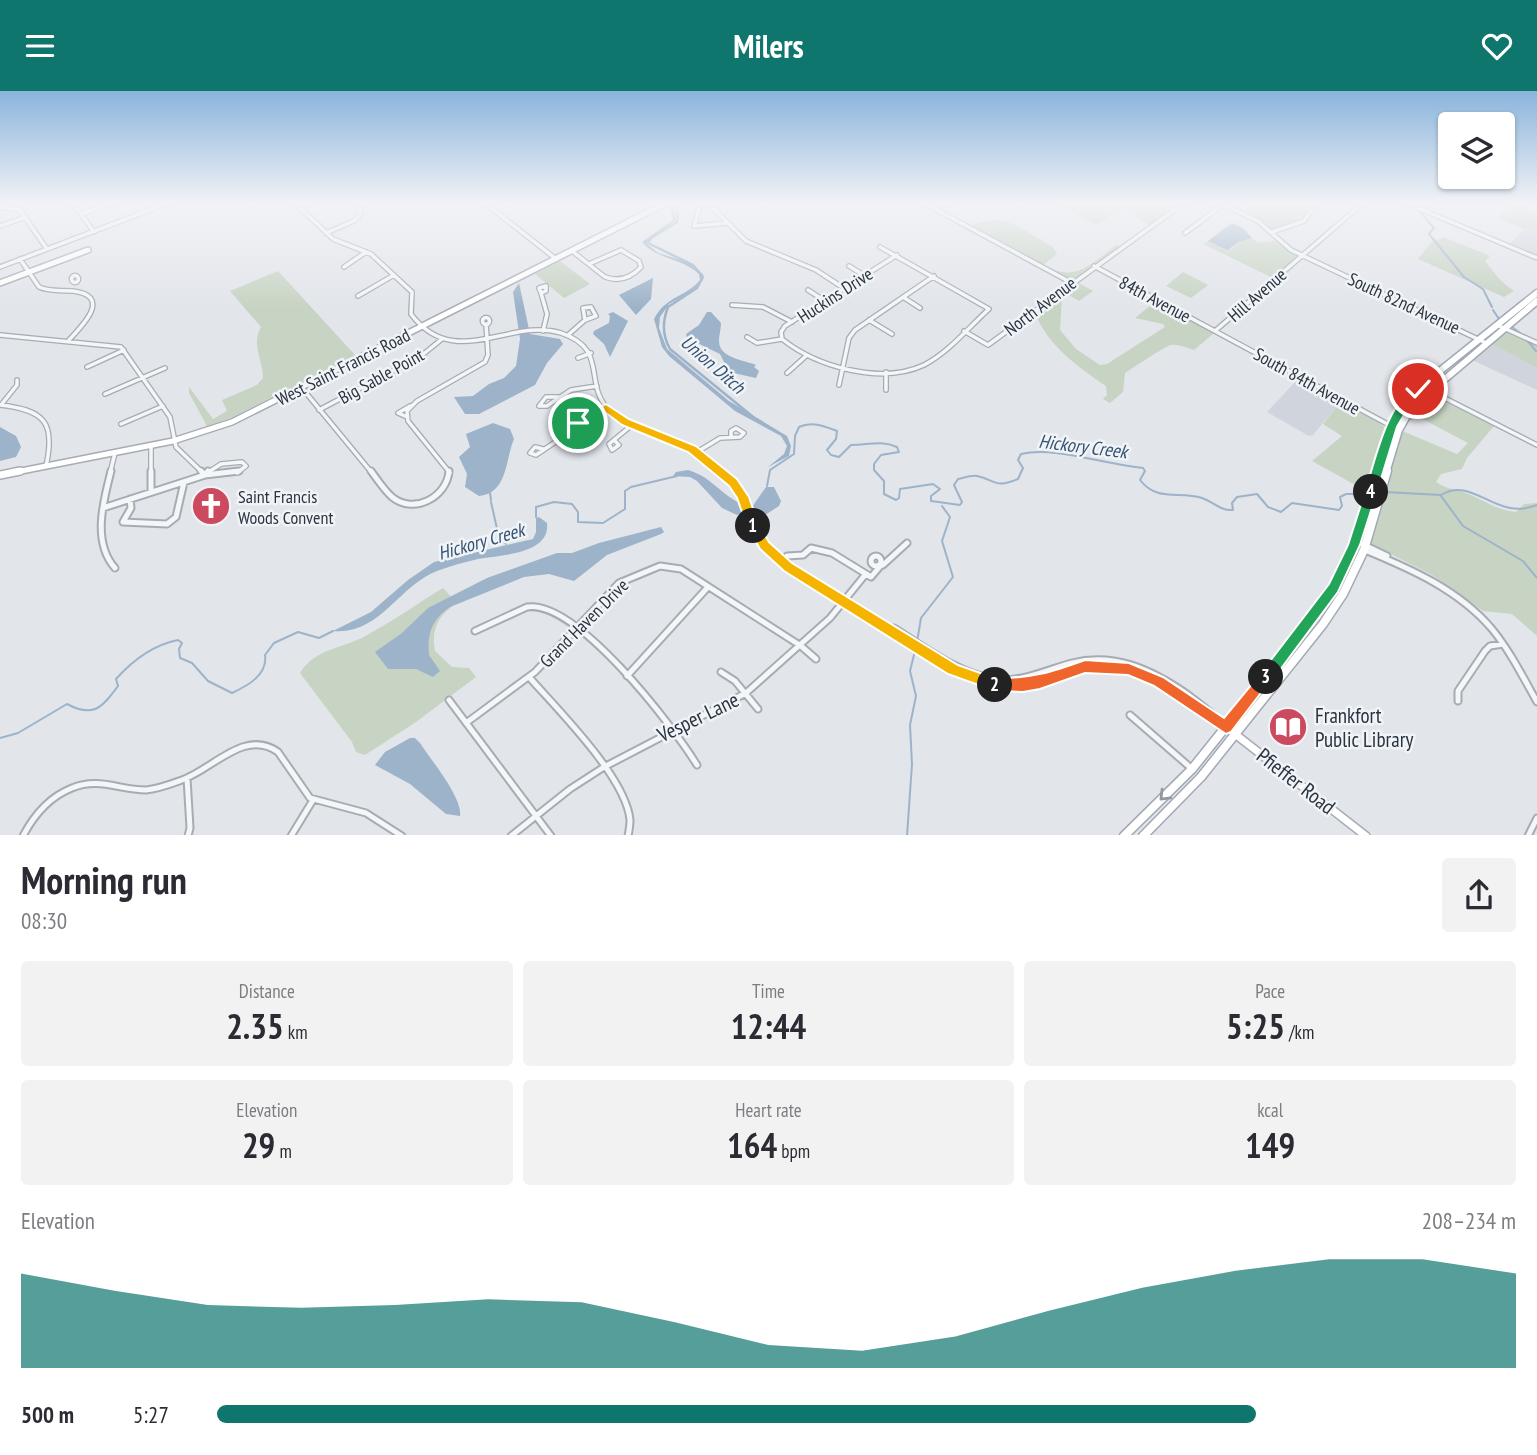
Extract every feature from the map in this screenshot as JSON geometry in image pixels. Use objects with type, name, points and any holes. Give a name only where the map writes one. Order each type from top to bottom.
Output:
[{"type":"main road","points":[[1143,835],[1201,777],[1343,594],[1365,547],[1373,501],[1395,428],[1425,388],[1483,342],[1537,293]]},
{"type":"main road","points":[[1501,326],[1537,301]]},
{"type":"main road","points":[[1124,835],[1192,769],[1222,725],[1313,618],[1334,588],[1373,501]]},
{"type":"street","points":[[40,238],[47,249]]},
{"type":"street","points":[[1,266],[78,238]]},
{"type":"street","points":[[332,238],[367,251],[394,275],[412,292],[410,312],[423,326],[442,339],[470,343],[532,331],[568,335],[591,353],[597,370],[600,399],[606,408],[632,425],[697,452],[733,483],[743,497],[751,521],[764,545],[781,562],[953,670],[991,684],[1023,686],[1040,683],[1085,667],[1129,669],[1158,681],[1222,725]]},
{"type":"street","points":[[529,238],[556,259]]},
{"type":"street","name":"West Saint Francis Road","points":[[0,475],[173,441],[232,422],[598,238]]},
{"type":"street","points":[[741,238],[753,246],[816,270],[845,289]]},
{"type":"street","points":[[988,238],[1072,283]]},
{"type":"street","name":"North Avenue","points":[[964,331],[988,345],[1134,238]]},
{"type":"street","name":"South 82nd Avenue","points":[[1276,238],[1284,246],[1483,342]]},
{"type":"street","name":"Hill Avenue","points":[[1215,331],[1322,238]]},
{"type":"street","points":[[1489,238],[1537,258]]},
{"type":"street","points":[[747,337],[757,344],[782,339],[806,356],[843,366],[886,372],[914,370],[925,365],[989,309],[880,247]]},
{"type":"street","points":[[0,283],[88,250]]},
{"type":"street","points":[[572,251],[608,279],[615,280],[634,274],[642,267],[639,261],[621,250],[589,264]]},
{"type":"street","points":[[344,267],[367,251]]},
{"type":"street","name":"Huckins Drive","points":[[782,339],[782,330],[792,322],[897,255]]},
{"type":"street","points":[[20,259],[40,287],[86,295],[94,308],[90,317],[68,340]]},
{"type":"street","points":[[849,266],[865,276]]},
{"type":"street","name":"84th Avenue","points":[[1094,266],[1215,331]]},
{"type":"street","points":[[358,296],[394,275]]},
{"type":"street","points":[[839,385],[849,338],[869,320],[934,276]]},
{"type":"street","points":[[60,291],[71,282]]},
{"type":"street","points":[[808,290],[825,301]]},
{"type":"street","points":[[541,293],[547,314],[543,331]]},
{"type":"street","points":[[903,297],[920,308]]},
{"type":"street","points":[[732,305],[764,307],[792,322]]},
{"type":"street","points":[[568,335],[585,320]]},
{"type":"street","points":[[869,320],[892,334]]},
{"type":"street","points":[[407,417],[411,406],[444,384],[481,365],[488,355],[486,324]]},
{"type":"street","points":[[1501,326],[1537,343]]},
{"type":"street","name":"South 84th Avenue","points":[[1215,331],[1395,428]]},
{"type":"street","points":[[0,335],[114,344],[124,350],[174,425],[173,441],[205,475]]},
{"type":"street","name":"Big Sable Point","points":[[319,410],[421,356],[442,339]]},
{"type":"street","points":[[87,367],[124,350]]},
{"type":"street","points":[[578,358],[591,353]]},
{"type":"street","points":[[787,373],[806,356]]},
{"type":"street","points":[[105,394],[165,368]]},
{"type":"street","points":[[886,372],[886,390]]},
{"type":"street","points":[[0,405],[17,385],[17,380]]},
{"type":"street","points":[[560,397],[546,397],[539,406],[544,407],[576,389],[597,386]]},
{"type":"street","points":[[302,388],[391,497],[401,504],[418,505],[430,500],[448,485],[450,472],[407,417],[398,413],[411,406]]},
{"type":"street","points":[[1425,388],[1537,445]]},
{"type":"street","points":[[0,405],[26,408],[47,422],[52,438],[46,466]]},
{"type":"street","points":[[121,424],[163,406]]},
{"type":"street","points":[[543,449],[556,437],[606,408]]},
{"type":"street","points":[[614,440],[632,425]]},
{"type":"street","points":[[697,452],[720,438],[731,436]]},
{"type":"street","points":[[151,445],[151,492]]},
{"type":"street","points":[[115,453],[103,508],[102,554],[106,562],[115,568]]},
{"type":"street","points":[[103,508],[205,475],[237,473],[246,465],[242,462],[220,464],[208,470],[205,475]]},
{"type":"street","points":[[130,499],[131,508],[123,522],[167,524],[176,517],[184,482]]},
{"type":"street","points":[[781,562],[787,556],[803,555],[811,548],[832,553],[865,575],[872,576],[907,543]]},
{"type":"street","points":[[1355,543],[1428,579],[1479,615],[1503,644],[1537,702]]},
{"type":"street","name":"Grand Haven Drive","points":[[466,723],[529,677],[580,629],[619,583],[660,566],[681,569],[801,646],[816,659]]},
{"type":"street","name":"Vesper Lane","points":[[510,835],[604,767],[673,728],[719,709],[746,693],[801,646],[865,575]]},
{"type":"street","points":[[627,676],[708,587]]},
{"type":"street","points":[[475,631],[514,612],[536,606],[550,609],[580,629],[627,676],[687,744],[697,765]]},
{"type":"street","points":[[1458,701],[1458,691],[1485,651],[1490,646],[1503,644]]},
{"type":"street","points":[[721,672],[729,676],[758,709]]},
{"type":"street","points":[[529,677],[616,783],[631,818],[628,835]]},
{"type":"street","points":[[449,700],[551,835]]},
{"type":"street","points":[[1130,715],[1192,769]]},
{"type":"street","name":"Pfieffer Road","points":[[1222,725],[1366,835]]},
{"type":"street","points":[[23,835],[28,823],[41,808],[57,795],[77,787],[104,782],[137,791],[156,789],[187,778],[242,748],[259,743],[273,747],[284,758],[303,790],[313,800],[363,810],[385,820],[402,835]]},
{"type":"street","points":[[187,778],[188,835]]},
{"type":"street","points":[[291,835],[313,800]]},
{"type":"street","points":[[1528,835],[1535,828],[1537,818]]},
{"type":"shaded area","points":[[1516,238],[1537,238],[1537,257],[1509,245]]},
{"type":"shaded area","points":[[1490,343],[1537,368],[1537,390],[1470,359]]},
{"type":"shaded area","points":[[1298,379],[1340,402],[1313,435],[1309,436],[1267,412]]},
{"type":"green space","points":[[988,238],[1038,238],[1053,247],[1057,254],[1043,265],[1065,272],[1082,269],[1116,245],[1120,247],[1073,281],[1068,281]]},
{"type":"green space","points":[[1252,238],[1258,243],[1275,241],[1298,257],[1273,278],[1203,244],[1208,241],[1230,250],[1238,242]]},
{"type":"green space","points":[[1445,238],[1490,256],[1485,261],[1514,291],[1504,297],[1418,259],[1434,239]]},
{"type":"green space","points":[[560,261],[590,284],[564,298],[535,274]]},
{"type":"green space","points":[[278,271],[355,355],[233,417],[207,426],[189,393],[189,387],[213,419],[227,411],[222,400],[257,385],[263,378],[257,346],[261,327],[230,291]]},
{"type":"green space","points":[[1183,272],[1208,285],[1191,298],[1166,286]]},
{"type":"green space","points":[[1077,282],[1093,291],[1079,301],[1067,294],[1062,297],[1060,330],[1076,349],[1100,365],[1107,364],[1165,327],[1163,324],[1135,318],[1155,302],[1214,333],[1194,350],[1171,345],[1125,373],[1123,392],[1110,403],[1103,399],[1107,395],[1106,386],[1056,346],[1035,313]]},
{"type":"green space","points":[[1506,332],[1537,345],[1537,368],[1490,343]]},
{"type":"green space","points":[[1426,396],[1433,396],[1494,426],[1467,458],[1462,469],[1441,474],[1436,482],[1507,511],[1516,512],[1524,504],[1537,503],[1537,636],[1512,614],[1483,611],[1432,575],[1371,544],[1402,431],[1457,454],[1468,443],[1415,415],[1412,421],[1409,419]]},
{"type":"green space","points":[[1340,402],[1385,428],[1366,491],[1312,461],[1342,436],[1323,424]]},
{"type":"green space","points":[[443,588],[457,603],[437,623],[435,651],[452,667],[469,668],[476,677],[416,722],[365,755],[356,752],[352,742],[300,673],[322,653],[360,639]]},
{"type":"water","points":[[653,238],[646,243],[658,253],[687,262],[703,274],[703,280],[695,290],[669,304],[660,317],[659,328],[667,349],[729,401],[787,436],[791,446],[789,456],[768,467],[784,454],[787,446],[781,436],[735,411],[669,356],[662,347],[654,319],[664,306],[700,280],[699,274],[654,252],[642,242]]},
{"type":"water","points":[[1212,238],[1252,238],[1238,242],[1228,250],[1208,241]]},
{"type":"water","points":[[653,278],[651,299],[636,315],[619,295]]},
{"type":"water","points":[[519,283],[530,334],[560,339],[563,344],[547,363],[535,385],[479,414],[465,414],[454,397],[473,396],[489,384],[504,378],[516,366],[520,339],[513,292]]},
{"type":"water","points":[[613,312],[628,321],[610,357],[604,344],[593,334],[609,323],[608,314]]},
{"type":"water","points":[[707,312],[711,312],[721,323],[719,340],[723,351],[727,355],[756,365],[754,367],[759,371],[756,378],[729,372],[720,354],[687,338],[686,334],[699,325]]},
{"type":"water","points":[[493,423],[510,429],[514,439],[500,482],[488,494],[479,496],[465,487],[467,474],[459,457],[470,447],[466,434]]},
{"type":"water","points":[[0,427],[16,436],[21,447],[16,457],[0,461]]},
{"type":"water","points":[[688,470],[706,478],[742,504],[752,507],[766,487],[774,487],[781,501],[779,506],[762,517],[743,513],[737,515],[722,508],[697,481],[690,477],[673,476],[676,472]]},
{"type":"water","points":[[539,517],[547,523],[546,534],[541,542],[532,547],[522,552],[473,560],[437,571],[423,578],[364,625],[333,631],[371,612],[434,562],[533,539],[536,518]]},
{"type":"water","points":[[661,527],[664,532],[661,534],[607,555],[574,581],[549,574],[524,577],[450,607],[435,622],[430,634],[429,655],[440,671],[433,677],[416,669],[388,669],[375,652],[402,633],[428,608],[487,578],[557,553],[572,553]]},
{"type":"water","points":[[410,738],[415,738],[420,743],[445,779],[457,799],[460,816],[446,814],[410,784],[375,765],[385,752]]},
{"type":"waterway","name":"Union Ditch","points":[[651,238],[648,243],[693,265],[703,277],[697,288],[668,307],[664,328],[667,344],[752,416]]},
{"type":"waterway","points":[[1432,238],[1464,277],[1483,289],[1492,307]]},
{"type":"waterway","points":[[1493,310],[1499,319]]},
{"type":"waterway","points":[[1512,327],[1524,336]]},
{"type":"waterway","points":[[1526,339],[1536,351]]},
{"type":"waterway","name":"Hickory Creek","points":[[767,486],[770,470],[794,454],[795,436],[799,427],[813,424],[837,431],[836,439],[827,450],[831,455],[839,457],[851,445],[880,443],[897,447],[899,452],[881,455],[874,464],[874,470],[884,481],[884,494],[896,500],[899,498],[900,489],[933,484],[940,489],[931,496],[931,501],[960,505],[962,502],[954,485],[958,479],[975,476],[996,483],[1010,482],[1018,479],[1023,468],[1018,460],[1021,454],[1034,452],[1065,454],[1143,468],[1145,471],[1140,480],[1154,491],[1202,498],[1228,510],[1233,510],[1232,503],[1237,497],[1257,494],[1268,507],[1281,512],[1292,503],[1339,510],[1342,506],[1340,497],[1346,494],[1368,494]]},
{"type":"waterway","name":"Hickory Creek","points":[[536,517],[536,507],[554,502],[572,504],[578,512],[578,522],[603,523],[625,509],[625,491],[631,487],[677,476]]},
{"type":"waterway","name":"Hickory Creek","points":[[1384,492],[1441,495],[1453,490],[1475,494],[1509,508],[1522,509],[1537,505]]},
{"type":"waterway","points":[[490,493],[491,500]]},
{"type":"waterway","points":[[1441,496],[1463,526],[1523,561],[1537,578]]},
{"type":"waterway","points":[[491,502],[498,533],[506,544]]},
{"type":"waterway","points":[[917,642],[921,618],[953,577],[942,541],[950,517],[942,506]]},
{"type":"waterway","name":"Hickory Creek","points":[[0,738],[18,733],[67,704],[84,710],[96,709],[112,694],[118,686],[116,679],[129,666],[144,654],[169,642],[178,640],[182,643],[179,649],[180,658],[192,663],[208,681],[232,693],[260,674],[265,655],[274,643],[298,632],[319,638],[333,631]]},
{"type":"waterway","points":[[907,835],[912,764],[910,725],[916,696],[910,671],[915,651]]},
{"type":"place","name":"Saint Francis Woods Convent","points":[[211,506]]},
{"type":"place","name":"Frankfort Public Library","points":[[1288,727]]},
{"type":"route","points":[[578,423],[606,408],[626,422],[701,455],[740,492],[759,538],[781,562],[953,670],[991,684],[1023,686],[1040,683],[1085,667],[1099,665],[1129,669],[1158,681],[1226,727],[1334,588],[1354,545],[1391,426],[1418,389]]}]
